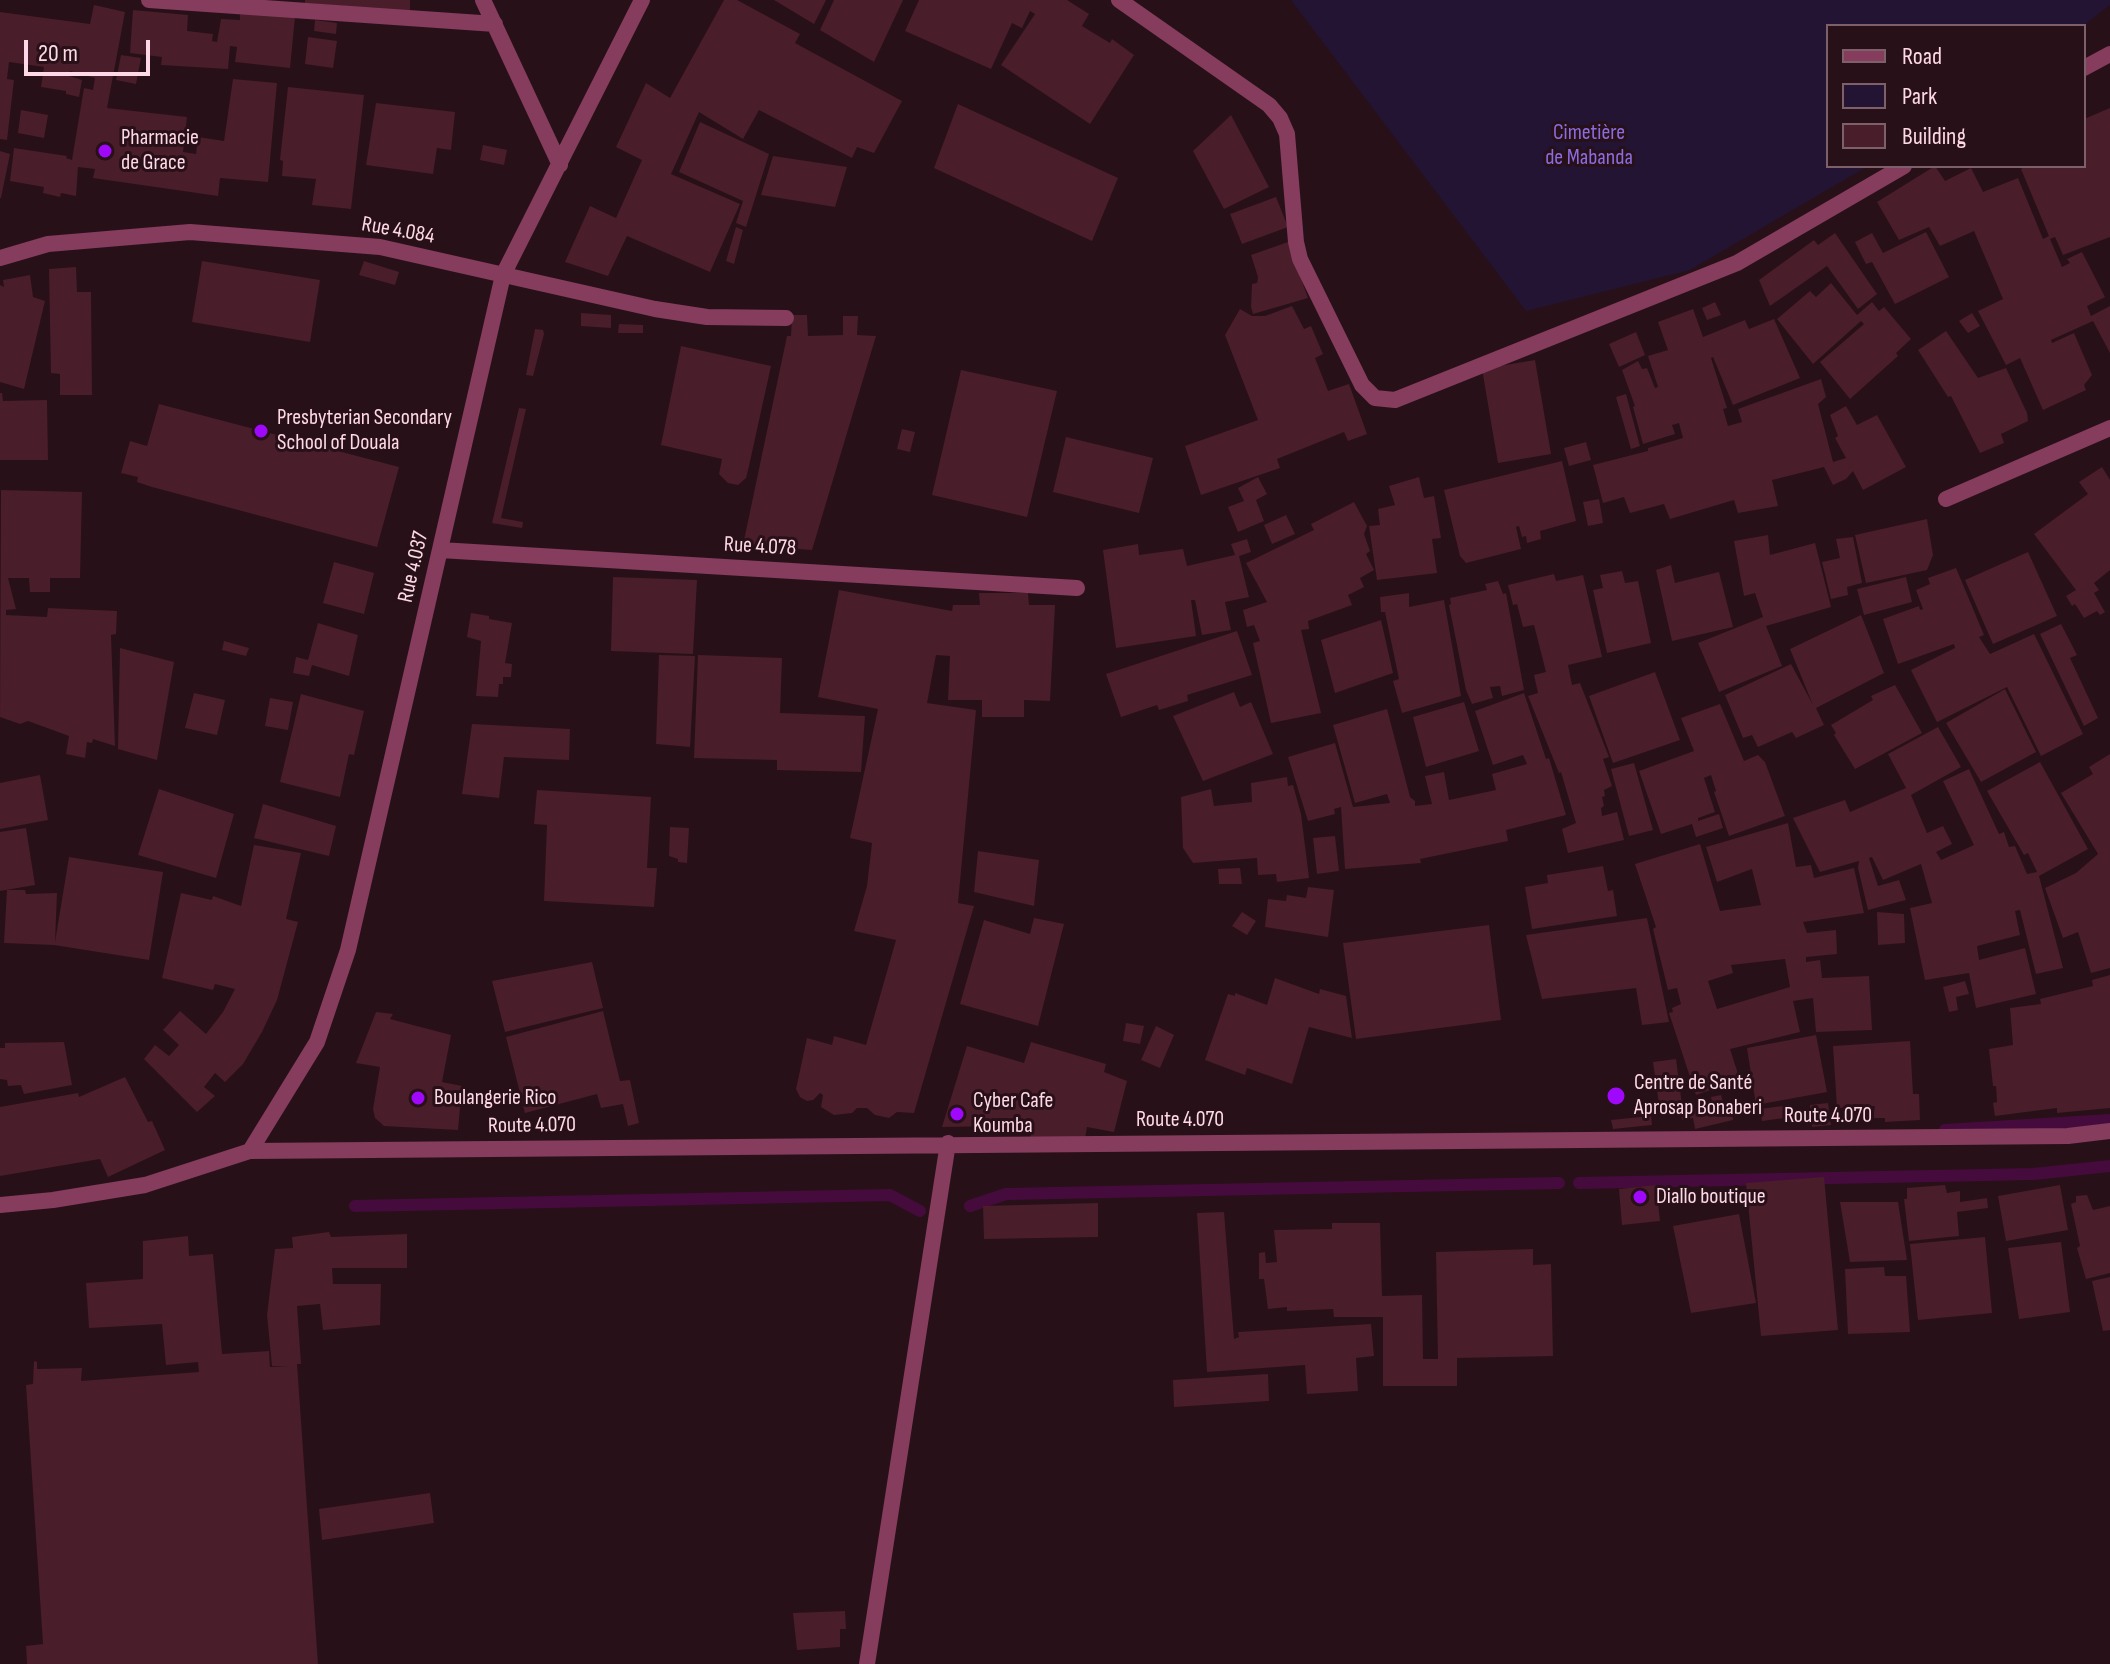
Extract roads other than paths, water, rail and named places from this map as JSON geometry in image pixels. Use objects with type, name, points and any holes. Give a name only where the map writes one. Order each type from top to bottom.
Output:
[{"type":"street","points":[[149,0],[495,24]]},
{"type":"street","points":[[483,0],[560,165]]},
{"type":"street","name":"Rue 4.037","points":[[250,1151],[317,1042],[348,950],[503,275],[642,0]]},
{"type":"street","points":[[1119,0],[1269,105],[1280,118],[1287,134],[1300,259],[1362,385],[1375,398],[1395,400],[1737,263],[1901,168]]},
{"type":"street","points":[[2086,67],[2110,54]]},
{"type":"street","name":"Rue 4.084","points":[[0,258],[48,244],[190,232],[380,247],[655,309],[707,317],[786,318]]},
{"type":"street","points":[[1946,499],[2110,428]]},
{"type":"street","name":"Rue 4.078","points":[[440,550],[1077,588]]},
{"type":"street","name":"Route 4.070","points":[[0,1205],[145,1185],[250,1151],[2068,1136],[2110,1131]]},
{"type":"street","points":[[867,1664],[948,1143]]},
{"type":"waterway","points":[[1945,1130],[2110,1120]]},
{"type":"waterway","points":[[1579,1183],[2034,1174],[2110,1166]]},
{"type":"waterway","points":[[970,1206],[1006,1194],[1559,1183]]},
{"type":"waterway","points":[[355,1206],[890,1195],[920,1211]]},
{"type":"place","name":"Pharmacie de Grace","points":[[105,151]]},
{"type":"place","name":"Presbyterian Secondary School of Douala","points":[[261,431]]},
{"type":"place","name":"Centre de Santé Aprosap Bonaberi","points":[[1616,1096]]},
{"type":"place","name":"Boulangerie Rico","points":[[418,1098]]},
{"type":"place","name":"Cyber Cafe Koumba","points":[[957,1114]]},
{"type":"place","name":"Diallo boutique","points":[[1640,1197]]},
{"type":"park label","name":"Cimetière de Mabanda","points":[[1589,146]]}]
